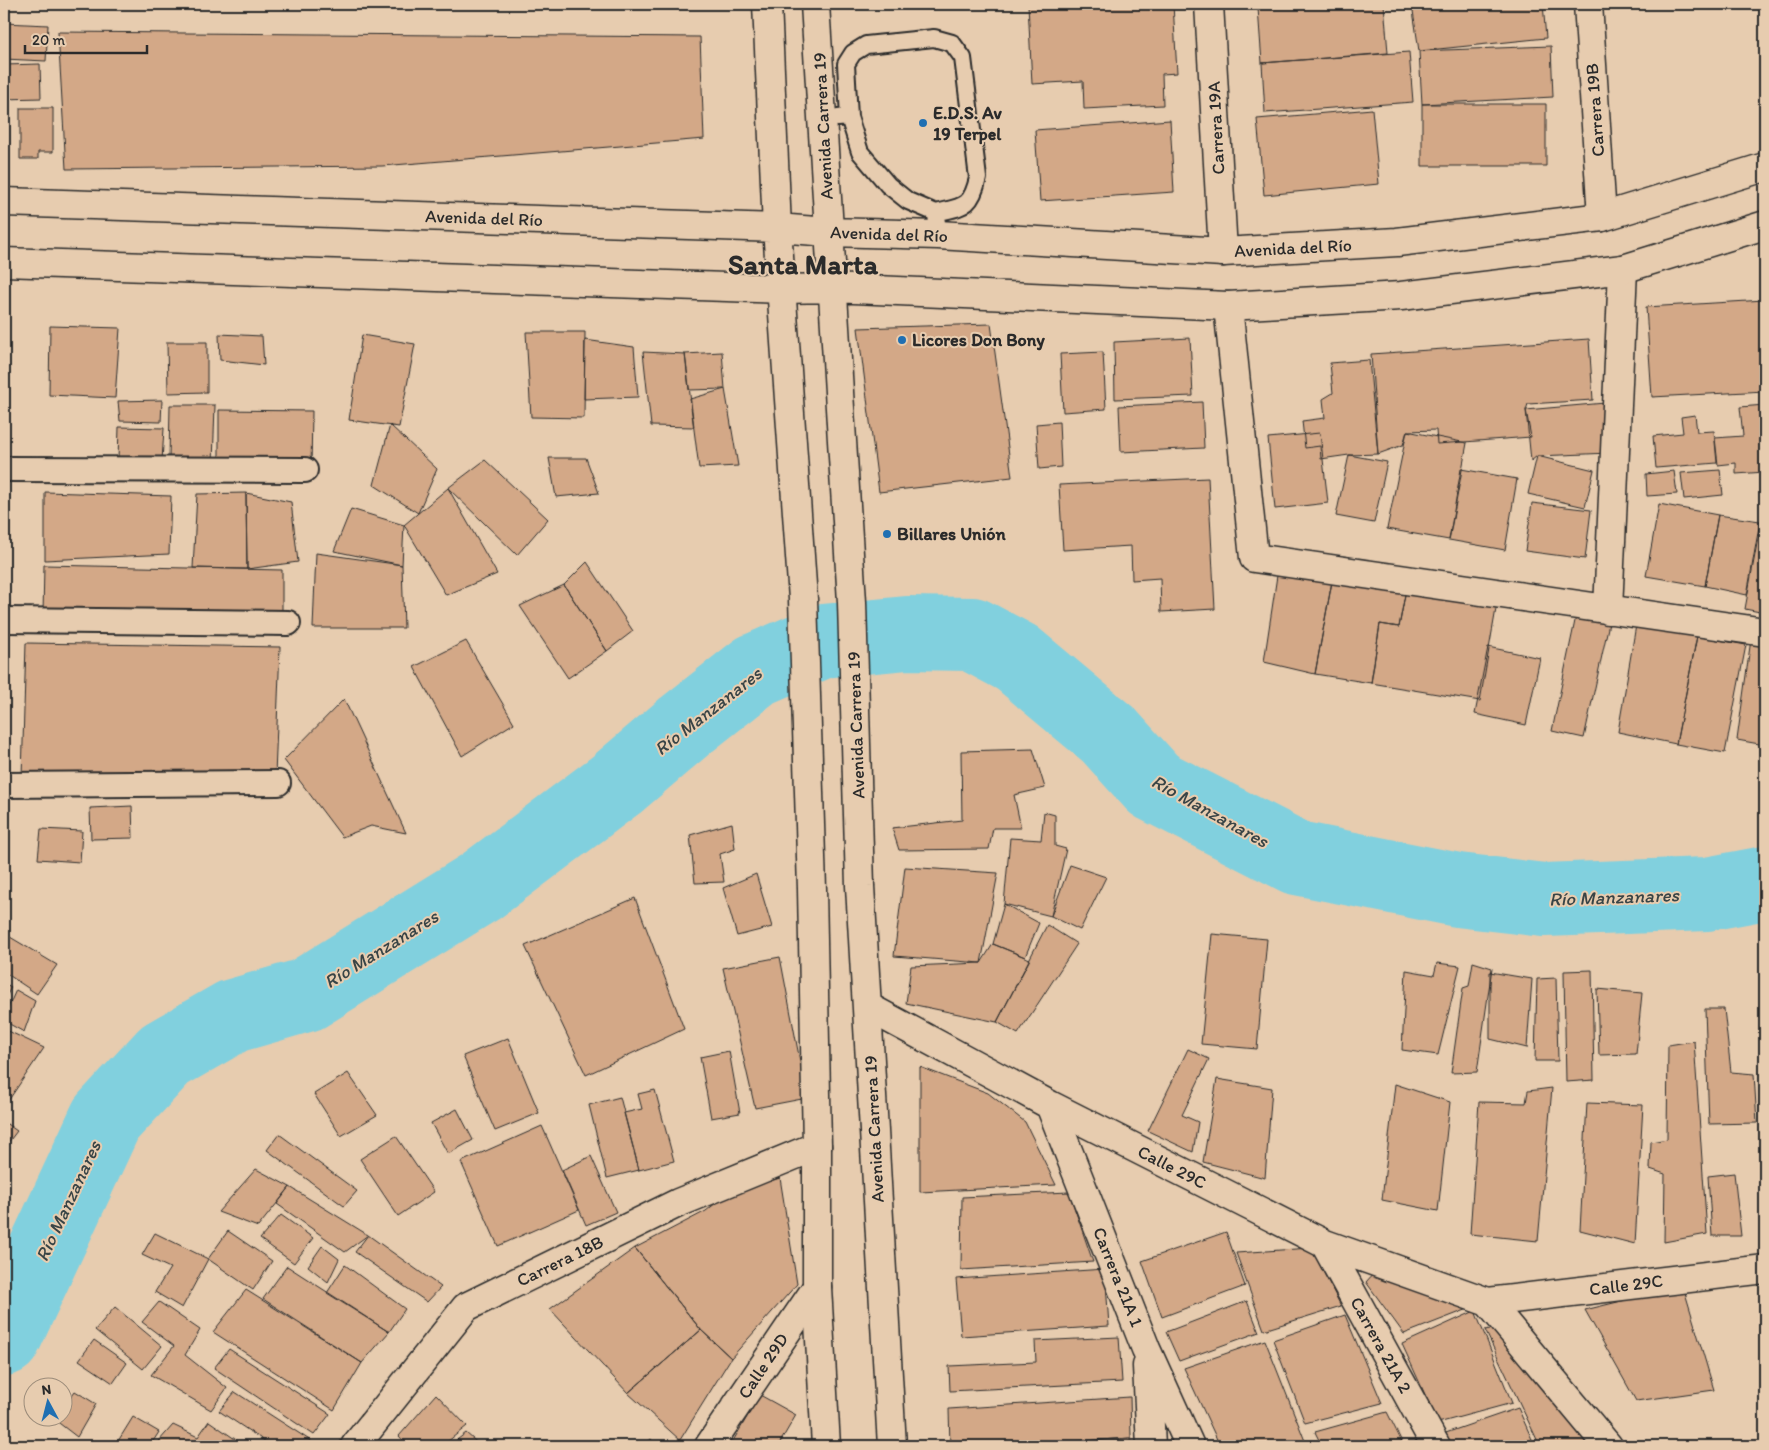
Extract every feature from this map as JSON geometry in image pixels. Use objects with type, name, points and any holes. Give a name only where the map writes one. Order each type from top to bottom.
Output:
[{"type":"main road","points":[[767,4],[777,228],[783,288],[803,599],[812,889],[817,1146],[817,1287],[826,1446]]},
{"type":"main road","name":"Avenida Carrera 19","points":[[815,4],[836,118],[829,232],[852,602],[860,886],[892,1446]]},
{"type":"main road","name":"Carrera 19A","points":[[1209,4],[1223,252]]},
{"type":"main road","name":"Carrera 19B","points":[[1588,4],[1602,217]]},
{"type":"main road","name":"Avenida del Río","points":[[4,202],[777,228],[829,232],[937,224],[1223,252],[1398,242],[1602,217],[1765,167]]},
{"type":"main road","points":[[4,262],[783,288],[832,288],[1228,306],[1401,296],[1622,269],[1765,225]]},
{"type":"main road","points":[[1608,610],[1622,269]]},
{"type":"main road","points":[[1228,306],[1254,558],[1765,632]]},
{"type":"main road","name":"Calle 29C","points":[[868,1007],[1050,1106],[1325,1244],[1488,1302],[1765,1269]]},
{"type":"main road","name":"Carrera 21A 1","points":[[1050,1106],[1146,1349],[1190,1446]]},
{"type":"main road","name":"Carrera 18B","points":[[355,1446],[466,1307],[678,1203],[817,1146]]},
{"type":"main road","name":"Carrera 21A 2","points":[[1325,1244],[1436,1446]]},
{"type":"main road","name":"Calle 29D","points":[[709,1446],[817,1287]]},
{"type":"main road","points":[[1488,1302],[1608,1446]]},
{"type":"main road","points":[[1146,1349],[1151,1446]]},
{"type":"street","points":[[4,469],[305,470]]},
{"type":"street","points":[[4,620],[288,623]]},
{"type":"street","points":[[4,785],[278,782]]},
{"type":"lane","points":[[934,38],[952,43],[962,58],[978,178],[974,194],[964,206],[937,224],[888,185],[860,152],[836,118],[846,64],[853,52],[866,45],[934,38]]},
{"type":"building","points":[[1028,4],[1173,4],[1177,73],[1162,74],[1163,105],[1084,109],[1083,81],[1032,84]]},
{"type":"building","points":[[1301,4],[1384,4],[1388,53],[1262,63],[1258,8]]},
{"type":"building","points":[[1412,4],[1543,4],[1546,38],[1419,51]]},
{"type":"building","points":[[4,23],[48,25],[46,61],[4,59]]},
{"type":"building","points":[[58,32],[700,37],[704,139],[382,166],[66,169]]},
{"type":"building","points":[[1551,46],[1553,97],[1422,104],[1419,51]]},
{"type":"building","points":[[1409,52],[1413,102],[1265,113],[1262,63]]},
{"type":"building","points":[[40,64],[41,98],[4,99],[4,65]]},
{"type":"building","points":[[1422,104],[1546,104],[1546,166],[1422,166]]},
{"type":"building","points":[[20,108],[53,108],[53,152],[38,152],[38,159],[20,159]]},
{"type":"building","points":[[1372,109],[1379,184],[1264,195],[1257,119]]},
{"type":"building","points":[[1170,120],[1174,192],[1040,201],[1035,130]]},
{"type":"building","points":[[1765,300],[1765,391],[1652,397],[1646,307]]},
{"type":"building","points":[[991,324],[1012,477],[879,492],[858,328]]},
{"type":"building","points":[[50,326],[120,328],[115,398],[49,395]]},
{"type":"building","points":[[526,332],[585,332],[584,418],[531,417]]},
{"type":"building","points":[[219,334],[262,336],[264,365],[220,360]]},
{"type":"building","points":[[362,335],[415,344],[399,427],[349,420]]},
{"type":"building","points":[[1190,338],[1193,396],[1115,399],[1114,342]]},
{"type":"building","points":[[1589,339],[1593,400],[1528,404],[1526,410],[1531,437],[1437,444],[1436,430],[1407,431],[1403,445],[1378,454],[1371,354]]},
{"type":"building","points":[[585,340],[634,347],[638,397],[584,399]]},
{"type":"building","points":[[167,342],[207,342],[207,392],[168,393]]},
{"type":"building","points":[[643,352],[685,354],[694,427],[651,426]]},
{"type":"building","points":[[722,352],[725,389],[689,390],[685,354]]},
{"type":"building","points":[[1103,352],[1106,409],[1063,412],[1060,354]]},
{"type":"building","points":[[1369,360],[1378,454],[1349,455],[1321,459],[1320,446],[1305,448],[1302,421],[1325,418],[1323,399],[1333,393],[1330,363]]},
{"type":"building","points":[[725,389],[738,466],[699,468],[690,399]]},
{"type":"building","points":[[162,400],[161,422],[120,421],[118,401]]},
{"type":"building","points":[[1202,402],[1204,448],[1121,452],[1119,406]]},
{"type":"building","points":[[1605,403],[1610,453],[1537,456],[1531,461],[1526,410]]},
{"type":"building","points":[[170,405],[215,405],[213,463],[169,460]]},
{"type":"building","points":[[1765,405],[1765,472],[1736,474],[1736,463],[1718,465],[1715,438],[1743,436],[1740,407]]},
{"type":"building","points":[[219,410],[312,411],[311,468],[219,464]]},
{"type":"building","points":[[1695,415],[1697,432],[1714,431],[1717,463],[1656,468],[1653,436],[1683,433],[1681,417]]},
{"type":"building","points":[[1059,422],[1061,467],[1039,469],[1036,424]]},
{"type":"building","points":[[390,425],[437,469],[418,513],[374,485]]},
{"type":"building","points":[[119,427],[164,428],[162,462],[118,460]]},
{"type":"building","points":[[1407,431],[1467,443],[1449,540],[1387,529]]},
{"type":"building","points":[[1320,433],[1328,503],[1275,509],[1268,438]]},
{"type":"building","points":[[1349,455],[1387,462],[1374,523],[1336,516]]},
{"type":"building","points":[[1537,456],[1594,470],[1585,507],[1528,494]]},
{"type":"building","points":[[549,458],[586,458],[599,493],[556,497]]},
{"type":"building","points":[[485,460],[548,519],[517,555],[448,488]]},
{"type":"building","points":[[1461,469],[1517,479],[1505,550],[1449,540]]},
{"type":"building","points":[[1720,470],[1723,495],[1684,499],[1681,473]]},
{"type":"building","points":[[1674,471],[1677,494],[1647,496],[1646,474]]},
{"type":"building","points":[[1208,478],[1215,609],[1161,612],[1160,578],[1132,580],[1131,546],[1063,550],[1059,485]]},
{"type":"building","points":[[448,488],[497,574],[446,595],[404,525]]},
{"type":"building","points":[[45,492],[171,496],[169,554],[45,560]]},
{"type":"building","points":[[246,493],[247,569],[193,568],[197,494]]},
{"type":"building","points":[[246,493],[291,502],[298,562],[247,569]]},
{"type":"building","points":[[1532,503],[1591,510],[1585,559],[1525,551]]},
{"type":"building","points":[[1659,504],[1718,515],[1705,586],[1646,576]]},
{"type":"building","points":[[351,509],[404,525],[402,565],[334,551]]},
{"type":"building","points":[[1718,515],[1760,521],[1747,595],[1705,586]]},
{"type":"building","points":[[1760,527],[1765,528],[1765,613],[1745,609]]},
{"type":"building","points":[[316,553],[402,565],[404,628],[313,628]]},
{"type":"building","points":[[587,562],[633,631],[607,651],[564,585]]},
{"type":"building","points":[[44,565],[282,570],[282,619],[43,615]]},
{"type":"building","points":[[1278,569],[1333,576],[1315,674],[1264,662]]},
{"type":"building","points":[[1333,576],[1406,589],[1399,627],[1380,624],[1371,683],[1315,674]]},
{"type":"building","points":[[564,585],[607,651],[568,678],[520,606]]},
{"type":"building","points":[[1406,589],[1497,603],[1480,701],[1371,683],[1380,624],[1399,627]]},
{"type":"building","points":[[1576,616],[1609,623],[1584,738],[1552,731]]},
{"type":"building","points":[[1636,625],[1697,636],[1676,744],[1618,732]]},
{"type":"building","points":[[1697,636],[1746,645],[1725,753],[1676,744]]},
{"type":"building","points":[[1751,639],[1765,641],[1765,745],[1737,740]]},
{"type":"building","points":[[466,641],[514,723],[462,756],[414,667]]},
{"type":"building","points":[[26,643],[280,647],[275,776],[22,776]]},
{"type":"building","points":[[1488,647],[1540,658],[1526,725],[1475,714]]},
{"type":"building","points":[[344,699],[406,833],[371,826],[342,837],[284,760]]},
{"type":"building","points":[[1033,749],[1045,788],[1014,795],[1021,828],[993,828],[989,849],[899,850],[892,828],[962,820],[961,751]]},
{"type":"building","points":[[132,806],[133,838],[91,839],[90,808]]},
{"type":"building","points":[[1044,812],[1055,815],[1055,846],[1066,849],[1051,916],[1004,904],[1010,838],[1041,840]]},
{"type":"building","points":[[732,823],[735,849],[720,854],[724,882],[695,883],[690,835]]},
{"type":"building","points":[[41,829],[82,831],[80,862],[38,859]]},
{"type":"building","points":[[1070,865],[1106,877],[1080,930],[1051,916]]},
{"type":"building","points":[[905,867],[998,873],[981,963],[894,956]]},
{"type":"building","points":[[756,874],[772,927],[737,936],[723,888]]},
{"type":"building","points":[[635,898],[684,1029],[586,1075],[525,946]]},
{"type":"building","points":[[1004,904],[1039,923],[1025,957],[993,944]]},
{"type":"building","points":[[1047,925],[1077,944],[1018,1034],[997,1022]]},
{"type":"building","points":[[5,934],[57,965],[37,994],[4,972]]},
{"type":"building","points":[[1212,934],[1267,939],[1257,1049],[1201,1044]]},
{"type":"building","points":[[993,944],[1030,959],[997,1022],[906,1003],[911,966],[981,963]]},
{"type":"building","points":[[780,957],[807,1098],[755,1108],[723,968]]},
{"type":"building","points":[[1473,962],[1492,968],[1477,1072],[1451,1073],[1463,988],[1469,986]]},
{"type":"building","points":[[1437,963],[1460,966],[1438,1055],[1402,1050],[1406,970],[1434,975]]},
{"type":"building","points":[[1592,970],[1594,1080],[1566,1082],[1564,971]]},
{"type":"building","points":[[1490,972],[1532,979],[1527,1048],[1490,1039]]},
{"type":"building","points":[[1556,978],[1558,1061],[1535,1061],[1537,979]]},
{"type":"building","points":[[4,983],[11,987],[4,1001]]},
{"type":"building","points":[[1597,989],[1642,993],[1636,1054],[1599,1055]]},
{"type":"building","points":[[16,990],[35,1001],[24,1032],[4,1021]]},
{"type":"building","points":[[1705,1009],[1724,1009],[1731,1072],[1754,1074],[1757,1123],[1709,1124]]},
{"type":"building","points":[[4,1029],[44,1048],[4,1107]]},
{"type":"building","points":[[508,1038],[539,1113],[495,1131],[463,1056]]},
{"type":"building","points":[[1694,1041],[1707,1234],[1664,1242],[1665,1174],[1650,1169],[1651,1142],[1667,1139],[1668,1045]]},
{"type":"building","points":[[1188,1049],[1209,1059],[1182,1115],[1198,1122],[1193,1152],[1148,1131]]},
{"type":"building","points":[[729,1051],[740,1113],[711,1118],[700,1057]]},
{"type":"building","points":[[920,1067],[988,1093],[1025,1122],[1056,1185],[920,1192]]},
{"type":"building","points":[[348,1073],[377,1115],[341,1136],[314,1094]]},
{"type":"building","points":[[1217,1079],[1272,1088],[1265,1178],[1203,1162]]},
{"type":"building","points":[[1395,1084],[1450,1102],[1438,1211],[1382,1200]]},
{"type":"building","points":[[1552,1088],[1538,1241],[1470,1234],[1479,1102],[1526,1103],[1528,1091]]},
{"type":"building","points":[[655,1090],[674,1161],[639,1170],[624,1113],[642,1109],[638,1094]]},
{"type":"building","points":[[620,1097],[639,1170],[607,1178],[589,1105]]},
{"type":"building","points":[[1587,1103],[1643,1105],[1635,1244],[1580,1230]]},
{"type":"building","points":[[457,1109],[473,1140],[448,1154],[431,1123]]},
{"type":"building","points":[[4,1122],[17,1131],[4,1148]]},
{"type":"building","points":[[542,1126],[579,1210],[498,1246],[461,1162]]},
{"type":"building","points":[[279,1134],[357,1191],[344,1206],[267,1150]]},
{"type":"building","points":[[396,1136],[434,1192],[398,1216],[360,1159]]},
{"type":"building","points":[[591,1156],[616,1212],[586,1225],[562,1170]]},
{"type":"building","points":[[256,1169],[290,1187],[258,1227],[218,1212]]},
{"type":"building","points":[[1734,1173],[1741,1236],[1712,1236],[1708,1176]]},
{"type":"building","points":[[780,1178],[797,1284],[731,1358],[701,1330],[635,1248],[706,1211],[727,1194]]},
{"type":"building","points":[[290,1187],[368,1235],[345,1252],[277,1204]]},
{"type":"building","points":[[1069,1192],[1093,1262],[961,1270],[962,1197]]},
{"type":"building","points":[[281,1215],[313,1238],[294,1263],[260,1239]]},
{"type":"building","points":[[228,1231],[272,1261],[253,1290],[208,1259]]},
{"type":"building","points":[[1226,1232],[1245,1286],[1162,1317],[1142,1261]]},
{"type":"building","points":[[155,1233],[208,1259],[182,1308],[155,1292],[170,1268],[142,1255]]},
{"type":"building","points":[[368,1235],[441,1287],[427,1302],[355,1252]]},
{"type":"building","points":[[322,1246],[339,1259],[328,1282],[308,1266]]},
{"type":"building","points":[[635,1248],[701,1330],[628,1393],[550,1309]]},
{"type":"building","points":[[1311,1248],[1341,1306],[1264,1330],[1236,1253]]},
{"type":"building","points":[[345,1265],[405,1309],[389,1332],[327,1293]]},
{"type":"building","points":[[287,1266],[389,1332],[362,1363],[263,1299]]},
{"type":"building","points":[[1105,1269],[1109,1326],[961,1336],[956,1279]]},
{"type":"building","points":[[1374,1273],[1476,1306],[1404,1334],[1366,1282]]},
{"type":"building","points":[[1683,1286],[1714,1390],[1636,1401],[1585,1310]]},
{"type":"building","points":[[246,1290],[362,1363],[334,1410],[213,1332]]},
{"type":"building","points":[[1247,1301],[1259,1332],[1179,1361],[1166,1332]]},
{"type":"building","points":[[159,1302],[200,1330],[185,1355],[227,1388],[211,1410],[151,1375],[174,1346],[142,1322]]},
{"type":"building","points":[[115,1307],[162,1346],[143,1369],[95,1330]]},
{"type":"building","points":[[1475,1311],[1512,1403],[1438,1423],[1402,1344]]},
{"type":"building","points":[[1345,1315],[1382,1403],[1305,1423],[1273,1340]]},
{"type":"building","points":[[1506,1326],[1598,1446],[1540,1446],[1485,1330]]},
{"type":"building","points":[[701,1330],[731,1358],[680,1440],[628,1393]]},
{"type":"building","points":[[1119,1337],[1122,1382],[950,1391],[949,1366],[1036,1362],[1035,1341]]},
{"type":"building","points":[[94,1340],[127,1363],[113,1383],[79,1360]]},
{"type":"building","points":[[1265,1340],[1307,1446],[1220,1446],[1184,1368]]},
{"type":"building","points":[[229,1349],[330,1414],[314,1435],[214,1368]]},
{"type":"building","points":[[75,1391],[96,1404],[77,1437],[65,1428],[72,1428],[72,1395]]},
{"type":"building","points":[[235,1392],[311,1441],[308,1446],[272,1446],[219,1411]]},
{"type":"building","points":[[436,1394],[467,1426],[442,1446],[408,1446],[399,1436]]},
{"type":"building","points":[[760,1395],[796,1415],[778,1446],[730,1446]]},
{"type":"building","points":[[1130,1397],[1131,1438],[1006,1446],[950,1446],[949,1409]]},
{"type":"building","points":[[1518,1408],[1535,1446],[1443,1446],[1437,1436]]},
{"type":"building","points":[[1387,1412],[1404,1446],[1322,1446],[1315,1432]]},
{"type":"building","points":[[133,1417],[159,1432],[150,1446],[115,1446]]},
{"type":"building","points":[[209,1421],[245,1446],[166,1446],[159,1441],[173,1425],[198,1437]]},
{"type":"building","points":[[466,1433],[481,1446],[449,1446]]},
{"type":"building","points":[[1131,1438],[1133,1446],[1006,1446]]},
{"type":"building","points":[[651,1439],[658,1446],[643,1446]]},
{"type":"waterway","name":"Río Manzanares","points":[[4,1339],[106,1119],[165,1055],[233,1016],[306,995],[480,887],[617,784],[685,726],[756,670],[823,641],[907,633],[972,634],[1017,658],[1109,735],[1154,785],[1297,858],[1458,890],[1544,900],[1707,894],[1765,883]]},
{"type":"place","name":"E.D.S. Av 19 Terpel","points":[[923,123]]},
{"type":"place","name":"Licores Don Bony","points":[[902,340]]},
{"type":"place","name":"Billares Unión","points":[[887,534]]},
{"type":"district","name":"Santa Marta","points":[[803,264]]}]
